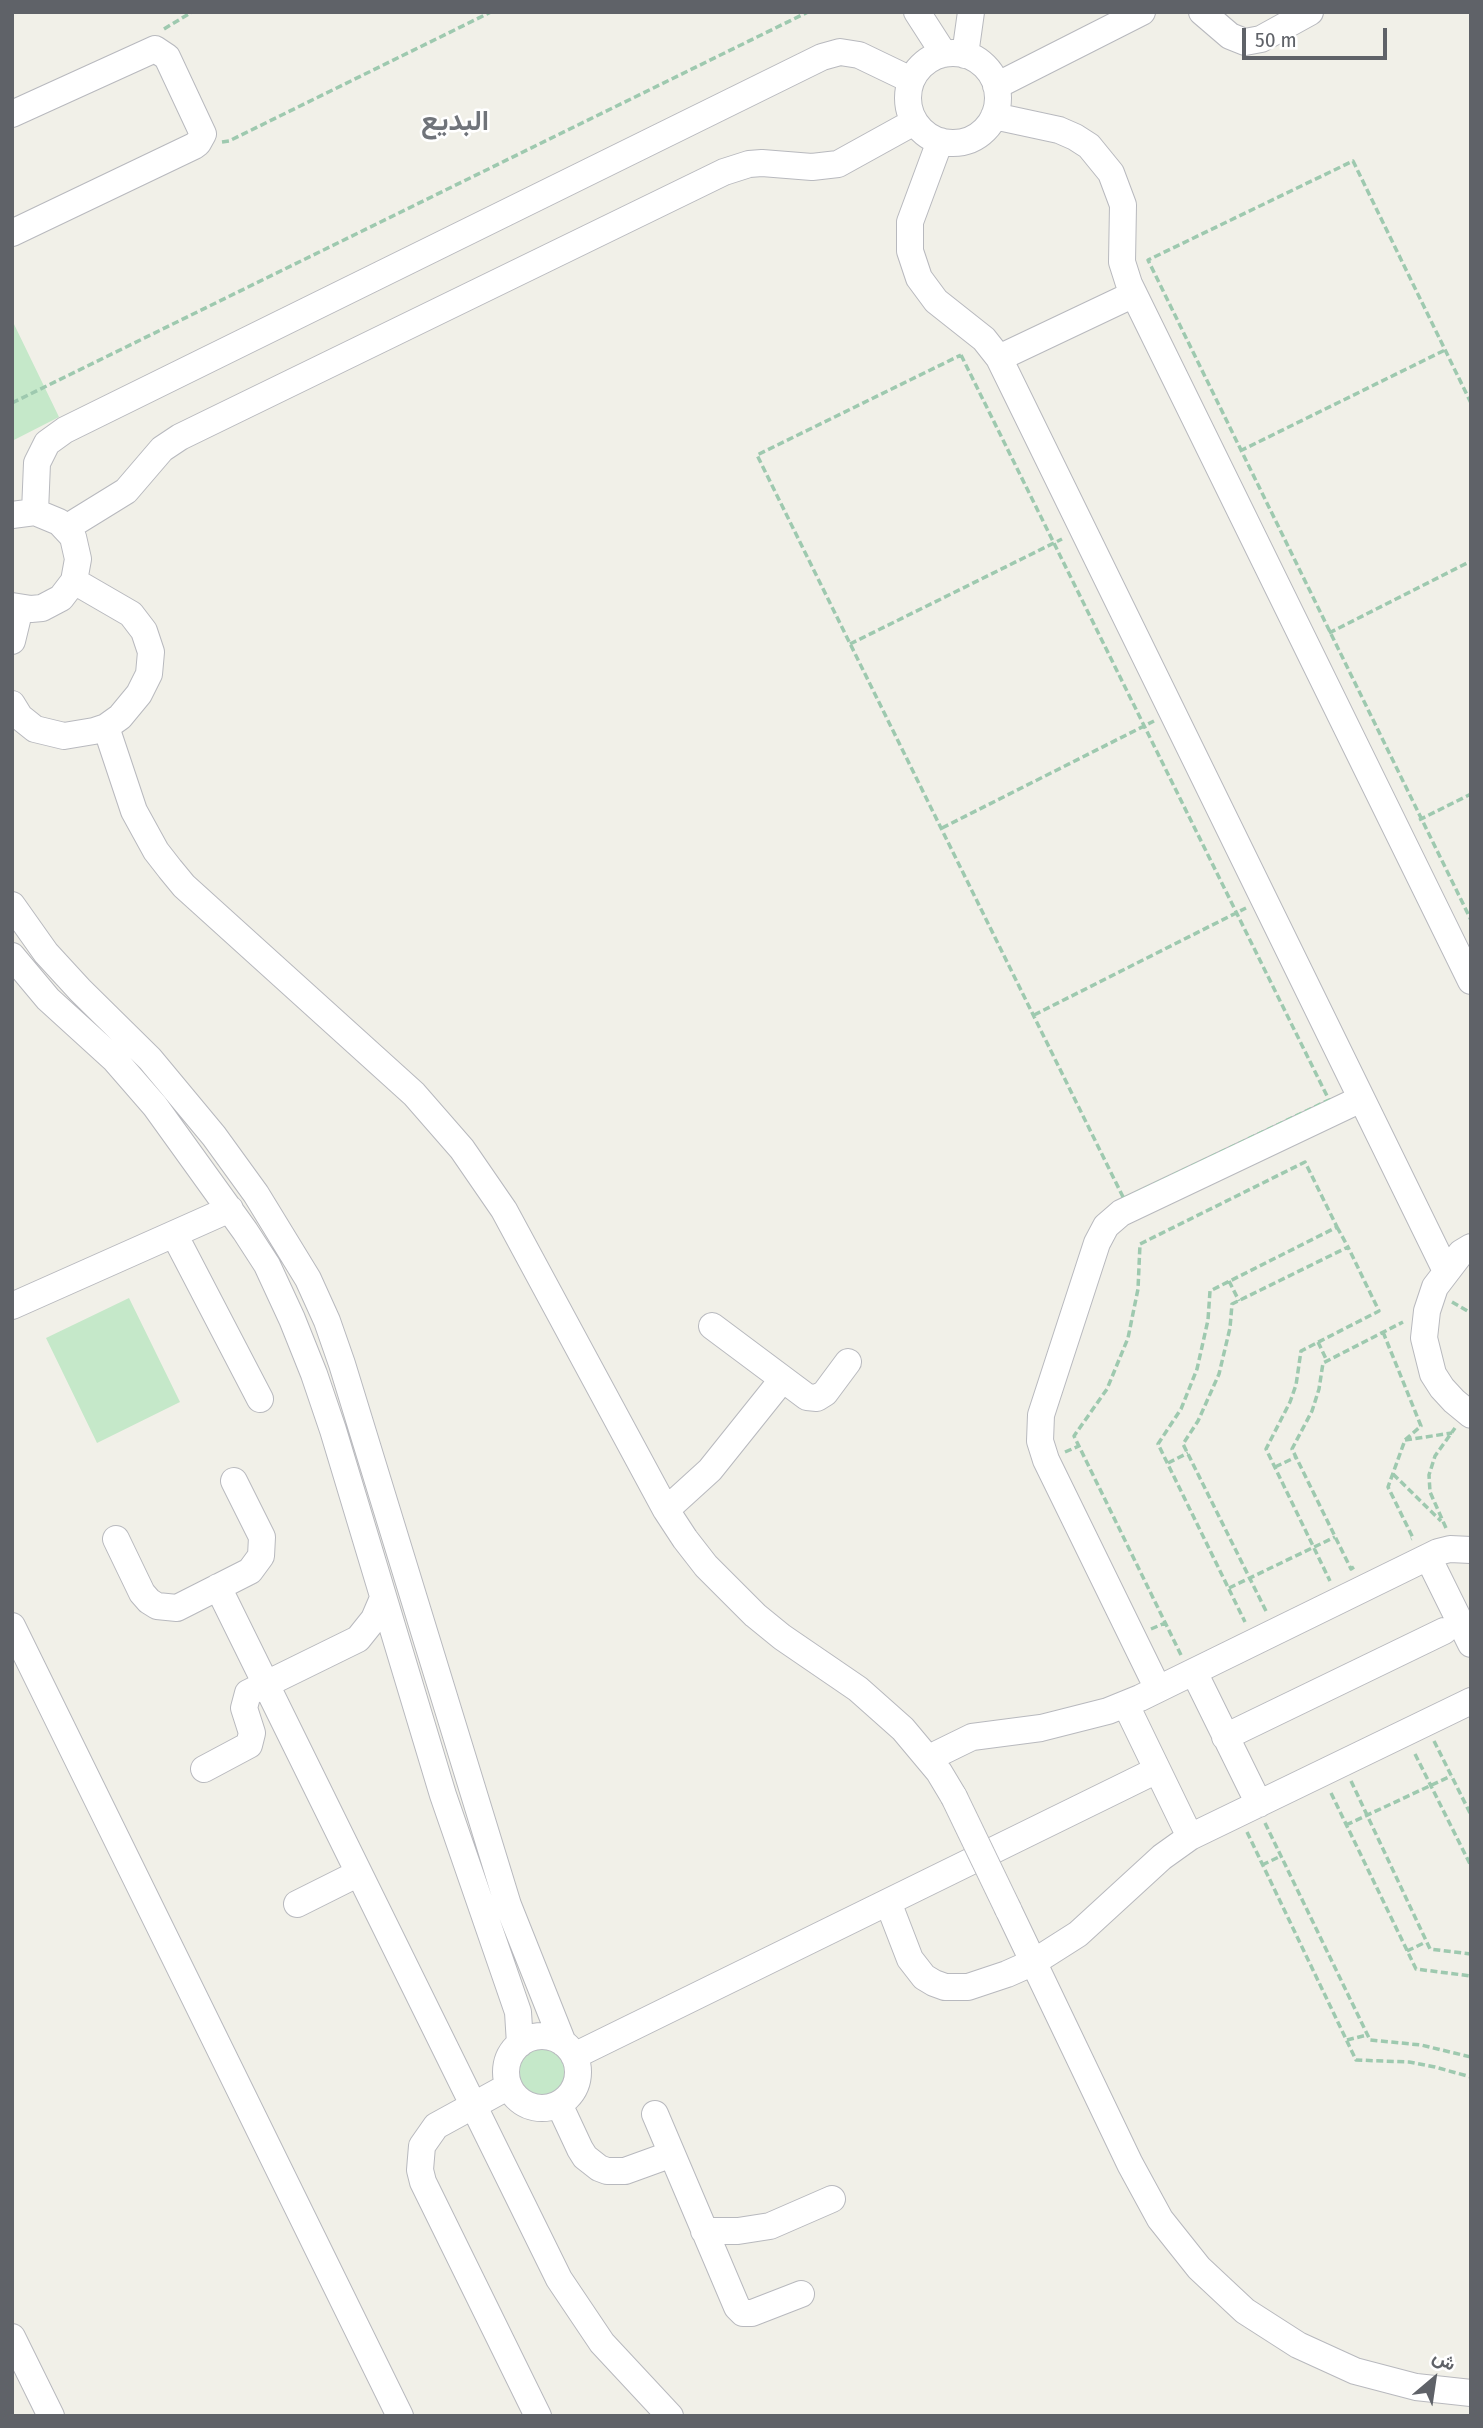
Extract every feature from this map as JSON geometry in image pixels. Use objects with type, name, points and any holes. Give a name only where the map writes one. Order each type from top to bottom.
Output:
[{"type":"lane","points":[[917,12],[954,54],[985,66],[996,86],[997,106],[994,116],[981,133],[961,142],[940,141],[930,137],[914,122],[908,102],[911,80],[924,63],[954,54]]},
{"type":"lane","points":[[954,54],[971,12]]},
{"type":"lane","points":[[996,86],[1142,12]]},
{"type":"lane","points":[[1202,12],[1230,36],[1245,42],[1261,39],[1310,12]]},
{"type":"lane","points":[[12,114],[155,49],[167,57],[202,129],[201,139],[194,146],[12,233]]},
{"type":"lane","points":[[12,640],[16,607],[31,609],[52,604],[61,598],[74,582],[78,570],[77,548],[66,528],[52,517],[24,514],[37,463],[47,443],[65,430],[822,57],[841,52],[859,55],[911,80]]},
{"type":"lane","points":[[994,116],[1059,130],[1082,142],[1101,159],[1115,180],[1123,205],[1122,262],[1134,294],[1471,981]]},
{"type":"lane","points":[[66,528],[126,491],[162,449],[180,437],[724,172],[762,163],[812,167],[838,164],[914,122]]},
{"type":"lane","points":[[940,141],[910,222],[909,243],[913,264],[926,290],[936,301],[984,339],[999,358],[1446,1271]]},
{"type":"lane","points":[[999,358],[1134,294]]},
{"type":"lane","points":[[12,705],[20,717],[35,729],[64,736],[106,727],[120,717],[139,694],[149,674],[151,652],[144,631],[131,614],[74,582]]},
{"type":"lane","points":[[106,727],[134,811],[156,851],[184,886],[414,1094],[462,1149],[504,1210],[666,1510],[706,1566],[755,1615],[782,1637],[858,1689],[903,1729],[929,1758],[954,1797],[1129,2164],[1160,2219],[1199,2268],[1245,2311],[1298,2346],[1368,2375],[1416,2388],[1471,2393]]},
{"type":"lane","points":[[12,905],[46,953],[150,1059],[214,1136],[285,1239],[308,1279],[342,1364],[508,1905],[569,2050],[578,2074],[567,2098],[559,2104],[534,2107],[519,2099],[506,2077],[509,2059],[520,2044],[527,2039],[545,2036],[569,2050]]},
{"type":"lane","points":[[12,956],[48,999],[136,1082],[189,1152],[259,1253],[292,1319],[314,1374],[454,1831],[518,2012],[520,2044]]},
{"type":"lane","points":[[1158,1689],[1046,1460],[1040,1441],[1041,1415],[1097,1243],[1106,1226],[1121,1213],[1361,1099]]},
{"type":"lane","points":[[189,1152],[200,1141],[214,1136]]},
{"type":"lane","points":[[12,1306],[230,1209]]},
{"type":"lane","points":[[174,1234],[260,1399]]},
{"type":"lane","points":[[259,1253],[274,1250],[285,1239]]},
{"type":"lane","points":[[1463,1420],[1454,1401],[1433,1374],[1424,1338],[1431,1297],[1446,1271],[1461,1253],[1471,1247]]},
{"type":"lane","points":[[712,1326],[802,1395],[817,1398],[825,1393],[848,1362]]},
{"type":"lane","points":[[666,1510],[710,1470],[782,1380]]},
{"type":"lane","points":[[116,1539],[142,1593],[157,1606],[177,1608],[250,1571],[257,1564],[263,1549],[262,1537],[234,1480]]},
{"type":"lane","points":[[929,1758],[972,1737],[1066,1723],[1126,1704],[1428,1557],[1450,1549],[1471,1550]]},
{"type":"lane","points":[[1428,1557],[1471,1644]]},
{"type":"lane","points":[[218,1587],[559,2279],[602,2343],[670,2416]]},
{"type":"lane","points":[[204,1769],[249,1745],[252,1733],[244,1703],[252,1689],[358,1640],[374,1619],[383,1598]]},
{"type":"lane","points":[[12,1626],[400,2416]]},
{"type":"lane","points":[[1225,1737],[1444,1631]]},
{"type":"lane","points":[[358,1640],[381,1645],[401,1658]]},
{"type":"lane","points":[[1192,1673],[1225,1737],[1257,1812]]},
{"type":"lane","points":[[888,1902],[910,1959],[924,1977],[945,1987],[968,1987],[1034,1962],[1078,1934],[1162,1857],[1190,1838],[1257,1812],[1471,1701]]},
{"type":"lane","points":[[1126,1704],[1190,1838]]},
{"type":"lane","points":[[569,2050],[888,1902],[1157,1770]]},
{"type":"lane","points":[[297,1904],[359,1873]]},
{"type":"lane","points":[[509,2085],[445,2119],[428,2135],[420,2158],[420,2170],[423,2182],[538,2416]]},
{"type":"lane","points":[[559,2104],[580,2149],[585,2157],[599,2168],[625,2171],[671,2154]]},
{"type":"lane","points":[[655,2114],[737,2307],[743,2313],[752,2314],[801,2294]]},
{"type":"lane","points":[[704,2231],[770,2227],[832,2199]]},
{"type":"lane","points":[[12,2337],[51,2416]]},
{"type":"path","points":[[155,49],[156,40],[165,27],[192,12]]},
{"type":"path","points":[[201,139],[212,142],[229,141],[491,12]]},
{"type":"path","points":[[12,403],[808,12]]},
{"type":"path","points":[[1471,402],[1353,161],[1148,260],[1471,919]]},
{"type":"path","points":[[1217,463],[1445,349]]},
{"type":"path","points":[[961,355],[1054,543],[1329,1100],[1124,1199],[757,455],[961,355]]},
{"type":"path","points":[[850,644],[1083,529]]},
{"type":"path","points":[[1306,644],[1471,561]]},
{"type":"path","points":[[942,828],[1172,712]]},
{"type":"path","points":[[1397,831],[1471,794]]},
{"type":"path","points":[[1034,1015],[1263,899]]},
{"type":"path","points":[[1192,1673],[1074,1436],[1107,1389],[1128,1338],[1138,1289],[1140,1244],[1305,1162],[1379,1311],[1301,1351],[1296,1385],[1290,1402],[1266,1449],[1330,1581]]},
{"type":"path","points":[[1245,1622],[1158,1444],[1181,1409],[1198,1369],[1208,1320],[1210,1291],[1337,1227]]},
{"type":"path","points":[[1276,1631],[1183,1444],[1198,1421],[1219,1374],[1230,1328],[1232,1304],[1348,1247]]},
{"type":"path","points":[[1229,1282],[1239,1301]]},
{"type":"path","points":[[1363,1562],[1351,1569],[1292,1449],[1312,1411],[1323,1363],[1383,1332],[1421,1426],[1405,1440],[1388,1488],[1413,1538],[1401,1544]]},
{"type":"path","points":[[1318,1342],[1327,1361]]},
{"type":"path","points":[[1405,1440],[1463,1420]]},
{"type":"path","points":[[1448,1533],[1430,1492],[1429,1475],[1435,1456],[1463,1420]]},
{"type":"path","points":[[1167,1463],[1188,1453]]},
{"type":"path","points":[[1275,1467],[1296,1457]]},
{"type":"path","points":[[1393,1474],[1444,1524]]},
{"type":"path","points":[[1228,1588],[1335,1537]]},
{"type":"path","points":[[1434,1740],[1471,1815]]},
{"type":"path","points":[[1414,1751],[1471,1865]]},
{"type":"path","points":[[1346,1825],[1451,1776]]},
{"type":"path","points":[[1350,1781],[1430,1950],[1471,1954]]},
{"type":"path","points":[[1330,1790],[1416,1969],[1471,1976]]},
{"type":"path","points":[[1257,1812],[1370,2040],[1421,2045],[1471,2057]]},
{"type":"path","points":[[1257,1812],[1262,1865],[1356,2060],[1409,2062],[1471,2077]]},
{"type":"path","points":[[1262,1865],[1281,1856]]},
{"type":"path","points":[[1408,1951],[1426,1942]]},
{"type":"path","points":[[1347,2040],[1367,2035]]},
{"type":"green space","points":[[12,320],[59,417],[12,441]]},
{"type":"green space","points":[[129,1298],[180,1402],[97,1443],[46,1338]]},
{"type":"green space","points":[[539,2041],[551,2041],[561,2045],[569,2053],[573,2069],[569,2085],[561,2093],[551,2097],[539,2097],[529,2093],[521,2085],[517,2075],[517,2063],[521,2053],[529,2045]]},
{"type":"district","name":"البديع","points":[[455,122]]}]
